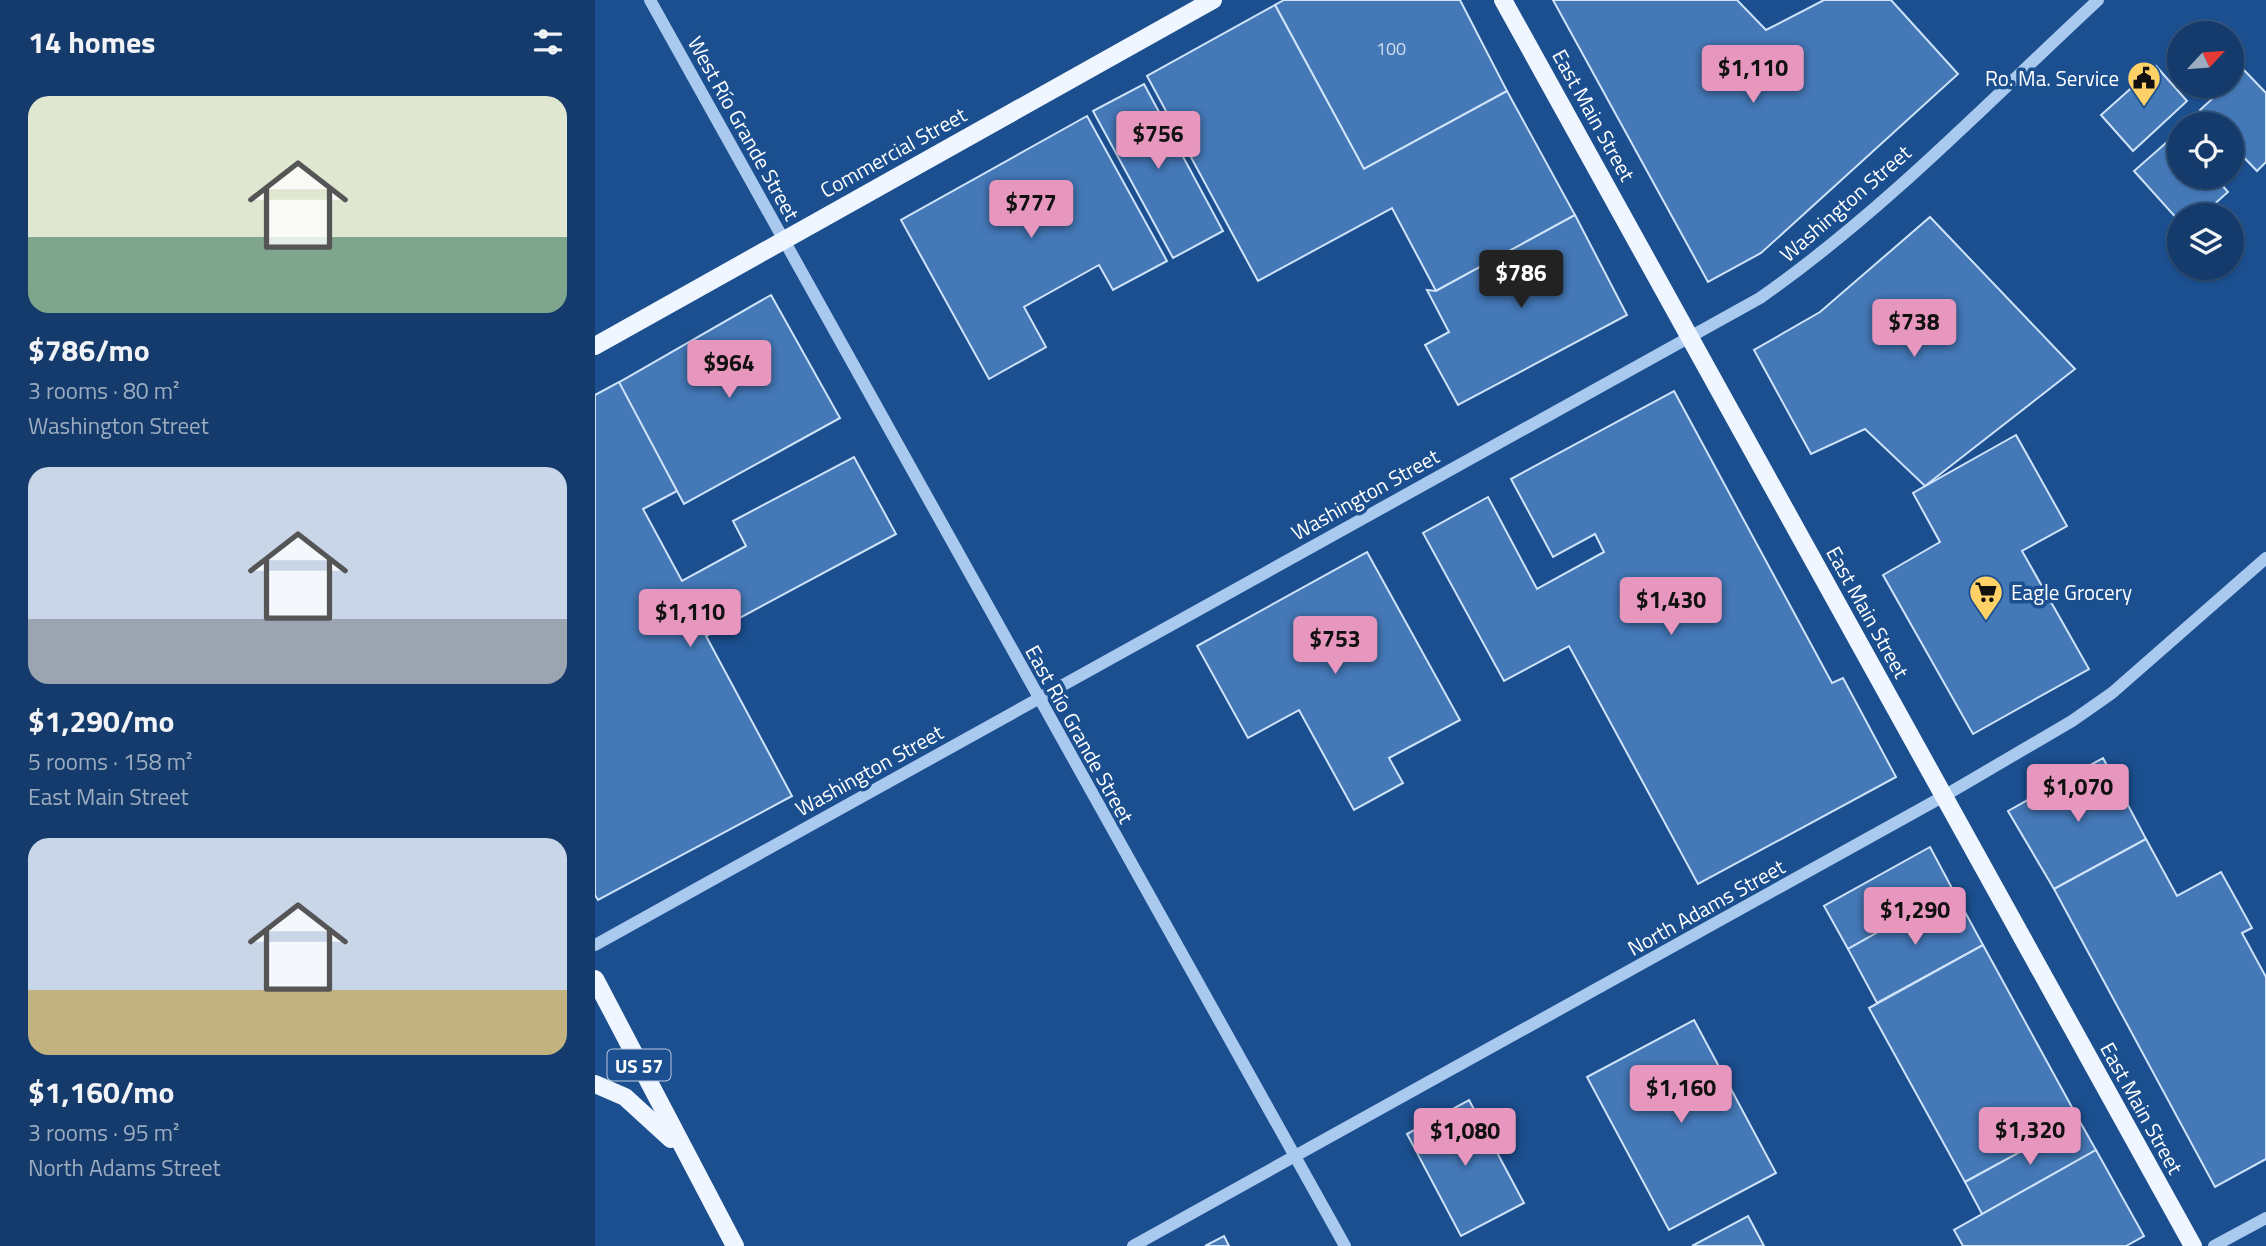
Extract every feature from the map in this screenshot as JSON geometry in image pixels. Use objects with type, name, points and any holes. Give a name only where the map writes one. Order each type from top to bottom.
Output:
[{"type":"main road","name":"Commercial Street","points":[[595,346],[1213,0]]},
{"type":"main road","name":"East Main Street","points":[[1503,0],[1691,335],[2193,1246]]},
{"type":"main road","name":"US 57","points":[[595,979],[735,1246]]},
{"type":"main road","name":"US 57","points":[[595,1084],[625,1097],[684,1151]]},
{"type":"street","name":"West Río Grande Street","points":[[650,0],[785,238]]},
{"type":"street","name":"Washington Street","points":[[595,945],[1760,298],[1814,260],[2098,0]]},
{"type":"street","name":"East Río Grande Street","points":[[785,238],[1037,698],[1345,1246]]},
{"type":"street","name":"North Adams Street","points":[[1133,1246],[1944,796],[2072,722],[2112,693],[2266,558]]},
{"type":"street","points":[[2214,1246],[2266,1218]]},
{"type":"building","points":[[1284,0],[1460,0],[1507,91],[1364,169],[1275,5]]},
{"type":"building","points":[[1553,0],[1737,0],[1766,30],[1824,0],[1891,0],[1958,74],[1761,253],[1708,282]]},
{"type":"building","points":[[1275,5],[1364,169],[1507,91],[1575,215],[1436,291],[1392,208],[1258,281],[1147,76]]},
{"type":"building","name":"Ro. Ma. Service","points":[[2156,66],[2167,78],[2167,98],[2184,98],[2187,101],[2175,112],[2167,112],[2167,120],[2133,151],[2101,115]]},
{"type":"building","points":[[2244,70],[2266,93],[2266,162],[2257,171],[2244,158],[2244,112],[2200,110],[2213,98],[2244,98]]},
{"type":"building","points":[[1144,84],[1223,231],[1173,258],[1093,111]]},
{"type":"building","points":[[1087,116],[1167,261],[1113,290],[1099,265],[1024,307],[1046,347],[989,379],[901,220]]},
{"type":"building","points":[[2167,142],[2167,189],[2225,189],[2228,192],[2216,203],[2167,203],[2167,208],[2134,171]]},
{"type":"building","points":[[1575,215],[1627,315],[1458,405],[1425,345],[1449,332],[1427,290],[1436,291]]},
{"type":"building","points":[[1930,217],[2075,369],[1925,486],[1865,429],[1811,454],[1754,350],[1820,312]]},
{"type":"building","points":[[771,295],[840,418],[684,504],[618,383]]},
{"type":"building","points":[[619,382],[677,491],[643,509],[682,581],[746,546],[733,521],[854,457],[896,534],[706,636],[792,796],[598,900],[595,895],[595,395]]},
{"type":"building","points":[[1674,391],[1832,683],[1843,678],[1896,777],[1698,884],[1569,646],[1504,681],[1423,533],[1488,497],[1537,589],[1604,552],[1595,534],[1553,557],[1511,479]]},
{"type":"building","name":"Eagle Grocery","points":[[2016,435],[2067,526],[2022,551],[2089,669],[1973,734],[1883,575],[1940,542],[1913,493]]},
{"type":"building","points":[[1367,552],[1460,720],[1389,758],[1403,783],[1354,810],[1299,710],[1248,738],[1197,646]]},
{"type":"building","points":[[2103,758],[2146,839],[2054,889],[2008,811]]},
{"type":"building","points":[[2146,839],[2177,896],[2221,872],[2252,928],[2242,933],[2266,977],[2266,1159],[2215,1187],[2054,889]]},
{"type":"building","points":[[1930,847],[1953,890],[1848,949],[1824,906]]},
{"type":"building","points":[[1953,890],[1983,945],[1877,1003],[1848,949]]},
{"type":"building","points":[[1983,945],[2079,1120],[1965,1182],[1869,1008]]},
{"type":"building","points":[[1694,1020],[1776,1173],[1669,1230],[1587,1077]]},
{"type":"building","points":[[1469,1100],[1524,1203],[1461,1236],[1407,1134]]},
{"type":"building","points":[[2079,1120],[2096,1150],[1982,1214],[1965,1182]]},
{"type":"building","points":[[2096,1150],[2144,1236],[2126,1246],[1963,1246],[1954,1230]]},
{"type":"building","points":[[1748,1216],[1764,1246],[1692,1246]]},
{"type":"building","points":[[1224,1236],[1229,1246],[1205,1246]]},
{"type":"place","name":"Ro. Ma. Service","points":[[2144,108]]},
{"type":"place","name":"Eagle Grocery","points":[[1986,622]]}]
